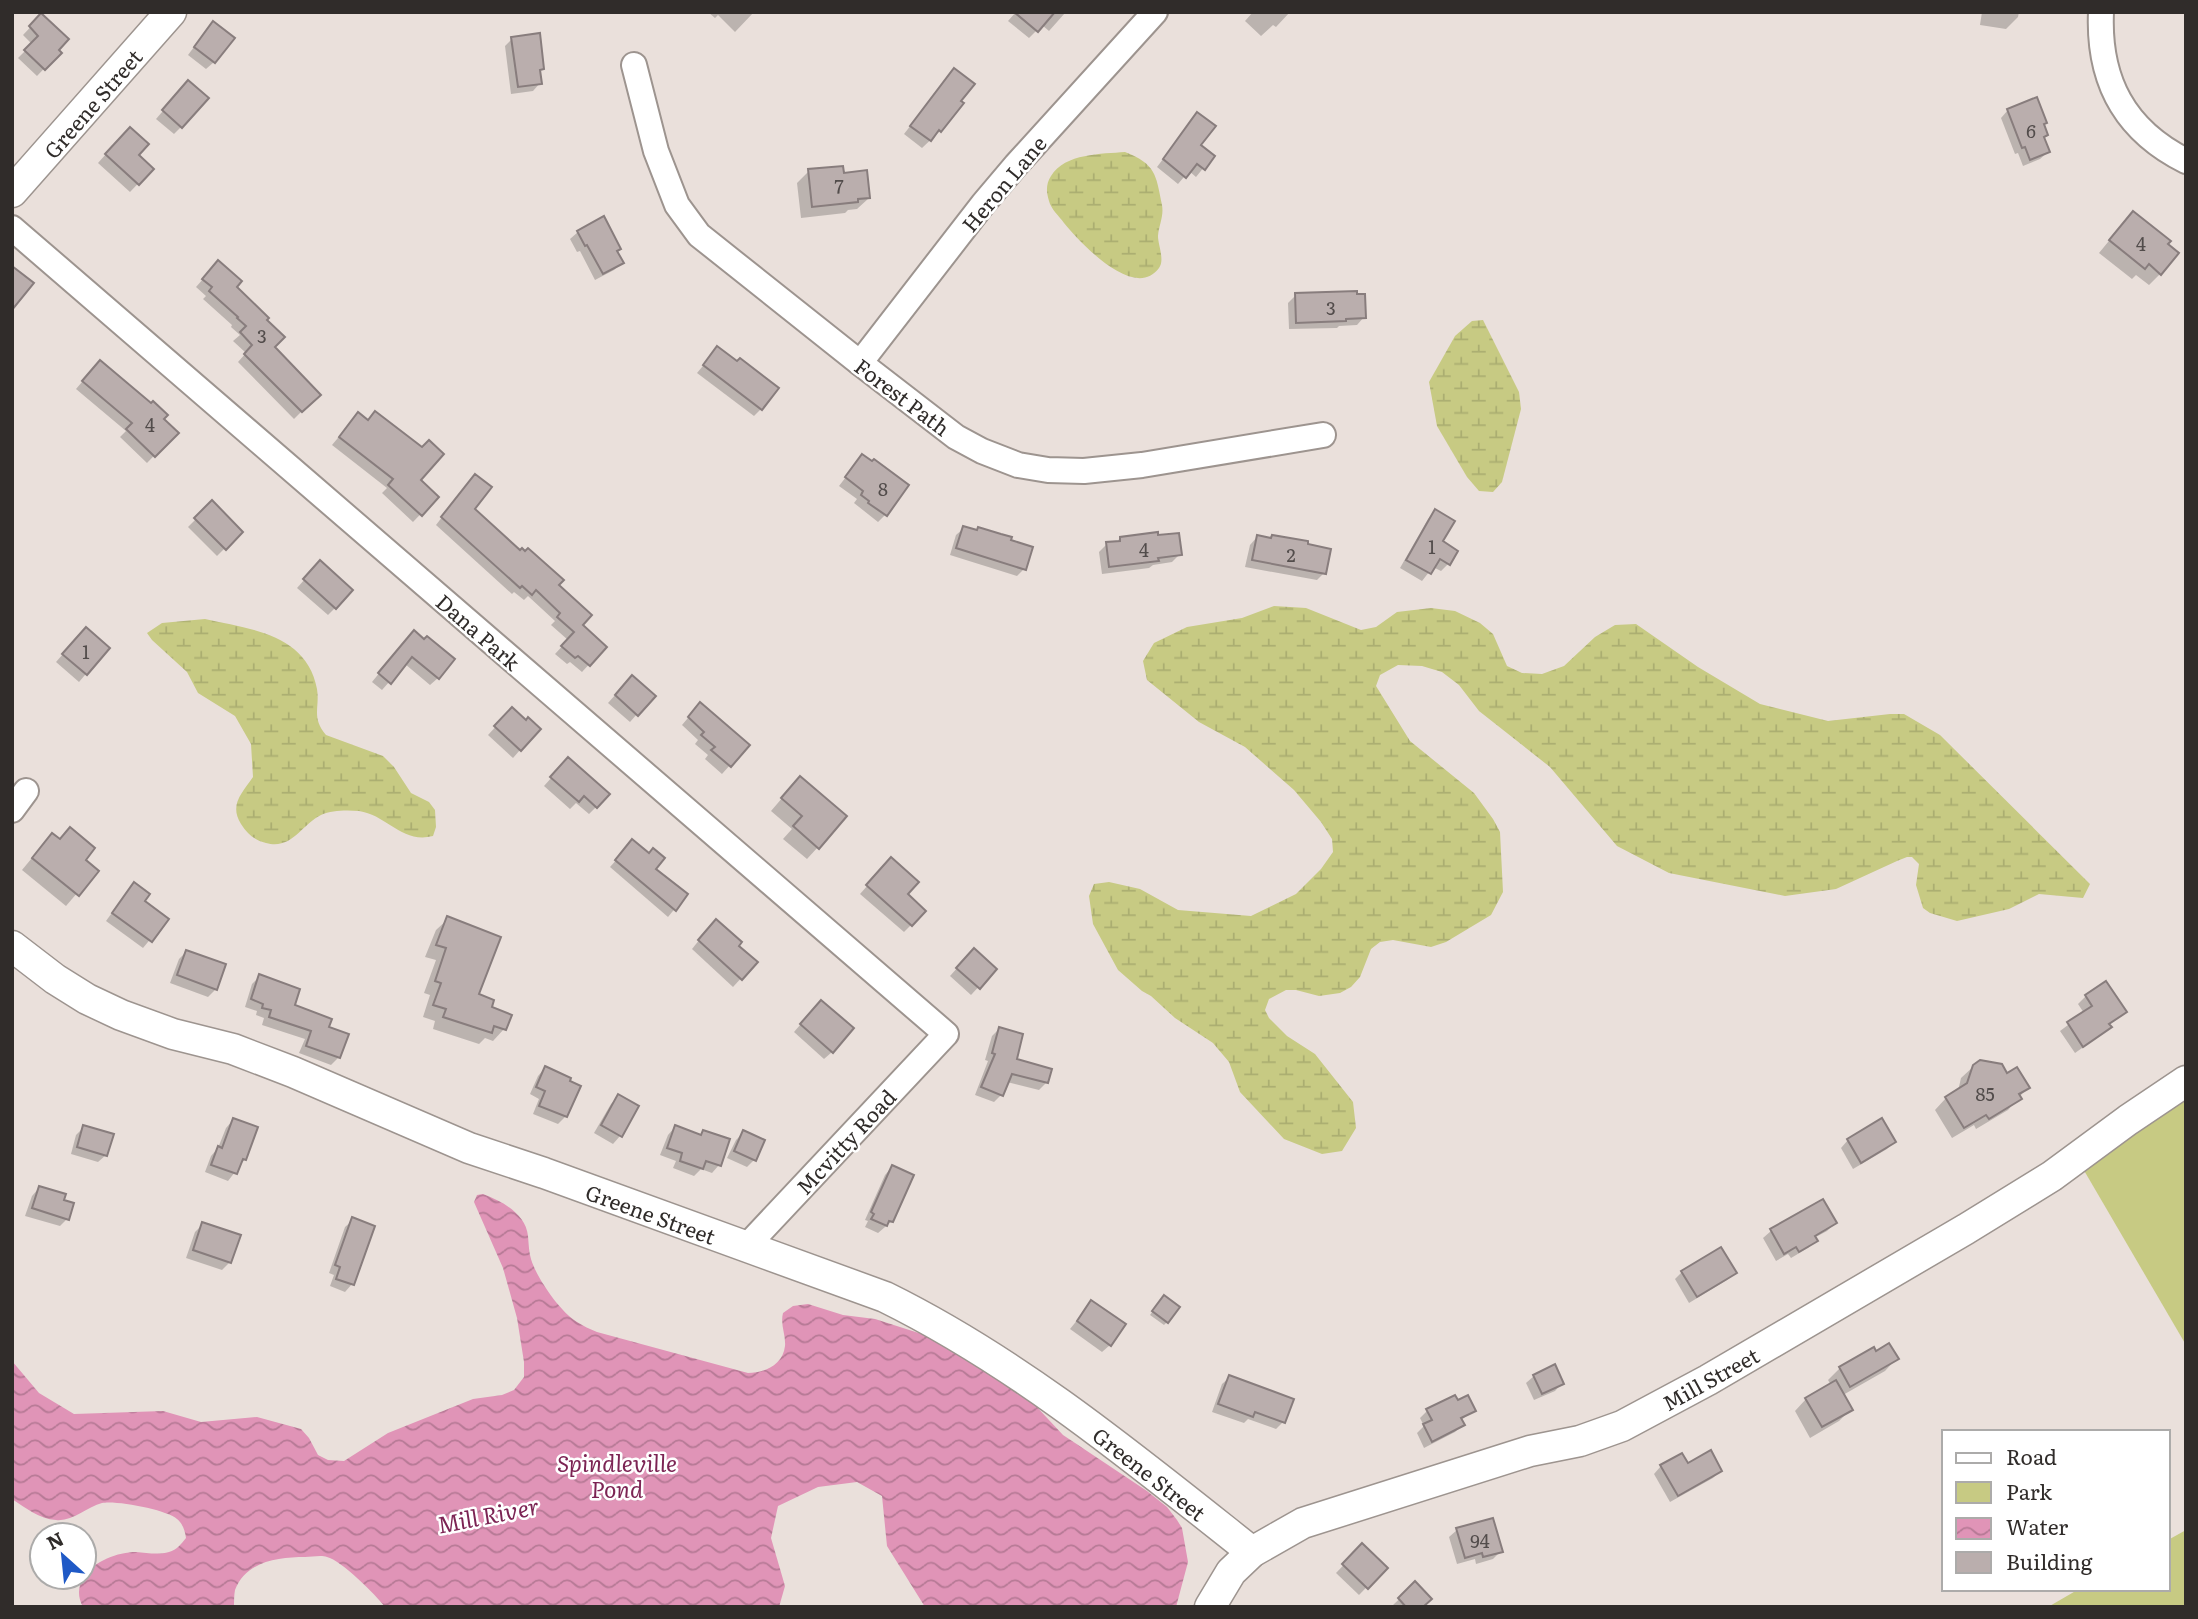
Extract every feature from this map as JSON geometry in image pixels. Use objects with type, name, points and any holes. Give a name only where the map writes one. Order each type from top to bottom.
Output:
[{"type":"street","name":"Greene Street","points":[[12,192],[171,12]]},
{"type":"street","name":"Heron Lane","points":[[860,363],[999,184],[1155,12]]},
{"type":"street","points":[[2101,12],[2100,36],[2104,66],[2112,90],[2124,110],[2157,143],[2186,161]]},
{"type":"street","name":"Forest Path","points":[[634,65],[656,151],[677,205],[699,235],[860,363],[957,437],[982,451],[1018,465],[1048,470],[1084,471],[1142,465],[1323,435]]},
{"type":"street","name":"Dana Park","points":[[12,228],[946,1034]]},
{"type":"street","name":"Greene Street","points":[[12,946],[55,979],[87,999],[121,1015],[173,1034],[233,1049],[469,1148],[885,1297],[967,1342],[1036,1387],[1169,1485],[1252,1552]]},
{"type":"street","name":"Mcvitty Road","points":[[745,1248],[946,1034]]},
{"type":"street","name":"Mill Street","points":[[1210,1607],[1231,1572],[1252,1552],[1303,1523],[1530,1451],[1580,1441],[1622,1426],[1708,1381],[2052,1176],[2186,1081]]},
{"type":"green space","points":[[1125,152],[1149,166],[1156,178],[1162,205],[1158,236],[1161,265],[1148,277],[1136,278],[1122,273],[1094,254],[1055,212],[1047,194],[1051,176],[1065,163],[1095,154]]},
{"type":"green space","points":[[1483,320],[1519,392],[1521,409],[1502,482],[1493,492],[1479,491],[1467,477],[1437,426],[1429,382],[1455,336],[1472,321]]},
{"type":"green space","points":[[1274,606],[1306,608],[1361,630],[1376,627],[1397,612],[1431,608],[1455,611],[1480,623],[1493,634],[1507,666],[1522,673],[1542,674],[1564,666],[1595,637],[1615,625],[1636,624],[1698,667],[1760,704],[1828,721],[1904,714],[1940,735],[2090,884],[2083,898],[2039,894],[2009,909],[1957,921],[1930,913],[1923,908],[1916,885],[1919,864],[1912,857],[1897,861],[1836,889],[1785,896],[1669,873],[1617,846],[1550,767],[1479,711],[1459,685],[1442,672],[1422,666],[1398,665],[1380,675],[1376,686],[1410,741],[1474,793],[1493,819],[1500,832],[1503,892],[1491,915],[1446,942],[1431,947],[1393,940],[1380,942],[1371,949],[1360,977],[1351,987],[1340,993],[1319,996],[1286,990],[1269,999],[1265,1010],[1269,1018],[1287,1036],[1315,1054],[1353,1102],[1356,1128],[1342,1151],[1322,1154],[1284,1139],[1240,1092],[1229,1062],[1213,1043],[1175,1018],[1118,970],[1093,924],[1089,896],[1094,884],[1109,882],[1140,889],[1178,910],[1251,916],[1296,894],[1321,869],[1333,852],[1332,839],[1294,790],[1245,747],[1199,722],[1147,680],[1143,661],[1154,643],[1187,627],[1242,618]]},
{"type":"green space","points":[[205,619],[274,637],[302,656],[317,689],[317,718],[321,729],[326,735],[383,756],[394,767],[411,793],[429,802],[435,810],[436,827],[433,836],[412,836],[369,814],[350,810],[321,815],[283,843],[266,843],[249,834],[236,811],[238,799],[253,777],[251,744],[235,716],[198,693],[187,672],[147,633],[162,623]]},
{"type":"green space","points":[[2186,1096],[2186,1345],[2082,1167]]},
{"type":"green space","points":[[2186,1530],[2186,1607],[2048,1607],[2076,1591],[2170,1591],[2170,1539]]},
{"type":"water","name":"Spindleville Pond","points":[[483,1194],[498,1200],[518,1215],[526,1228],[532,1263],[547,1290],[571,1318],[597,1332],[748,1373],[772,1367],[781,1358],[785,1346],[783,1313],[793,1306],[808,1304],[843,1315],[875,1319],[953,1344],[980,1361],[1034,1404],[1063,1435],[1167,1507],[1182,1528],[1188,1562],[1176,1607],[925,1607],[887,1546],[882,1496],[857,1482],[818,1487],[778,1506],[771,1538],[785,1586],[779,1607],[385,1607],[341,1564],[319,1556],[274,1560],[255,1567],[240,1580],[235,1590],[234,1607],[83,1607],[79,1591],[98,1591],[98,1564],[122,1554],[172,1551],[186,1538],[184,1530],[172,1516],[141,1506],[102,1503],[74,1517],[56,1520],[38,1515],[12,1499],[12,1361],[39,1393],[74,1414],[163,1411],[201,1422],[257,1417],[301,1429],[318,1455],[328,1460],[344,1461],[388,1433],[473,1399],[502,1395],[514,1390],[524,1377],[517,1318],[503,1268],[474,1202],[477,1195]]},
{"type":"building","points":[[1014,12],[1055,12],[1038,32]]},
{"type":"building","points":[[41,13],[69,39],[59,50],[62,53],[45,70],[24,50],[38,36],[29,26]]},
{"type":"building","points":[[213,21],[235,38],[215,63],[194,47]]},
{"type":"building","points":[[540,33],[544,69],[540,70],[542,84],[518,87],[511,37]]},
{"type":"building","points":[[954,68],[975,84],[961,101],[964,103],[931,141],[910,126]]},
{"type":"building","points":[[188,80],[209,98],[182,128],[162,110]]},
{"type":"building","points":[[2037,97],[2047,123],[2044,124],[2048,135],[2044,137],[2050,152],[2030,160],[2025,147],[2022,148],[2007,109]]},
{"type":"building","points":[[1197,112],[1216,126],[1201,145],[1215,156],[1205,170],[1197,164],[1186,178],[1163,159]]},
{"type":"building","points":[[130,127],[149,144],[139,155],[154,169],[139,185],[105,154]]},
{"type":"building","points":[[843,166],[844,173],[867,170],[870,198],[858,199],[858,202],[812,207],[808,169]]},
{"type":"building","points":[[2133,211],[2171,241],[2168,244],[2179,253],[2161,275],[2149,264],[2145,269],[2109,240]]},
{"type":"building","points":[[604,216],[621,249],[617,251],[624,263],[603,274],[577,231]]},
{"type":"building","points":[[218,260],[242,281],[237,287],[285,337],[275,347],[321,395],[302,412],[244,354],[252,345],[240,332],[246,326],[209,291],[212,287],[202,279]]},
{"type":"building","points":[[12,266],[34,283],[12,310]]},
{"type":"building","points":[[1357,291],[1357,294],[1365,294],[1366,318],[1296,323],[1295,293]]},
{"type":"building","points":[[717,346],[737,361],[740,358],[779,388],[762,410],[703,365]]},
{"type":"building","points":[[100,360],[151,403],[153,401],[168,415],[164,419],[179,433],[155,457],[126,429],[132,423],[82,381]]},
{"type":"building","points":[[375,411],[422,447],[429,440],[444,454],[421,480],[439,497],[422,516],[388,485],[393,479],[339,437],[358,412],[368,420]]},
{"type":"building","points":[[862,454],[872,461],[874,459],[909,485],[887,516],[868,503],[861,495],[863,491],[845,477]]},
{"type":"building","points":[[475,474],[492,487],[475,509],[520,550],[522,548],[525,551],[528,548],[564,580],[559,585],[592,615],[583,625],[607,647],[590,666],[561,646],[574,632],[557,617],[560,613],[536,590],[532,595],[522,586],[520,588],[441,517]]},
{"type":"building","points":[[212,500],[243,532],[226,550],[194,518]]},
{"type":"building","points":[[1435,509],[1455,521],[1443,541],[1458,551],[1450,565],[1440,559],[1431,574],[1406,560]]},
{"type":"building","points":[[963,526],[977,530],[978,527],[1012,537],[1011,540],[1033,547],[1026,570],[956,548]]},
{"type":"building","points":[[1158,532],[1158,535],[1179,533],[1182,555],[1158,558],[1159,561],[1109,567],[1106,542],[1120,541],[1120,537]]},
{"type":"building","points":[[1257,535],[1308,541],[1308,544],[1331,549],[1326,574],[1252,560]]},
{"type":"building","points":[[320,560],[353,590],[336,609],[303,579]]},
{"type":"building","points":[[86,627],[110,648],[87,675],[62,654]]},
{"type":"building","points":[[414,630],[424,639],[427,636],[455,659],[439,679],[412,657],[391,684],[378,673]]},
{"type":"building","points":[[632,675],[656,696],[638,716],[615,695]]},
{"type":"building","points":[[700,702],[750,745],[731,767],[711,750],[715,747],[701,735],[704,732],[688,717]]},
{"type":"building","points":[[512,707],[541,729],[521,751],[494,726]]},
{"type":"building","points":[[568,757],[610,794],[597,808],[584,796],[579,802],[550,777]]},
{"type":"building","points":[[800,776],[847,816],[819,849],[793,826],[802,816],[781,798]]},
{"type":"building","points":[[70,827],[95,848],[86,860],[99,871],[79,896],[32,858],[52,833],[60,839]]},
{"type":"building","points":[[632,839],[649,853],[653,848],[665,858],[656,869],[688,894],[676,911],[615,860]]},
{"type":"building","points":[[891,857],[919,882],[908,894],[926,911],[912,926],[866,885]]},
{"type":"building","points":[[134,882],[150,894],[145,901],[169,919],[152,942],[112,913]]},
{"type":"building","points":[[447,916],[501,937],[479,994],[494,1000],[492,1007],[512,1015],[506,1030],[494,1026],[492,1033],[443,1017],[446,1009],[433,1005],[441,983],[435,981],[446,948],[436,945]]},
{"type":"building","points":[[716,919],[742,942],[739,946],[758,962],[742,980],[698,940]]},
{"type":"building","points":[[974,948],[997,969],[980,989],[956,968]]},
{"type":"building","points":[[186,950],[226,964],[217,990],[177,975]]},
{"type":"building","points":[[259,974],[300,989],[295,1005],[332,1019],[329,1027],[349,1034],[340,1058],[306,1046],[311,1031],[269,1017],[271,1010],[262,1008],[263,1004],[251,999]]},
{"type":"building","points":[[2106,981],[2127,1012],[2109,1024],[2112,1027],[2083,1047],[2067,1022],[2092,1006],[2085,995]]},
{"type":"building","points":[[821,1000],[854,1028],[833,1053],[800,1024]]},
{"type":"building","points":[[999,1027],[1023,1034],[1017,1059],[1052,1069],[1048,1083],[1012,1074],[1003,1096],[981,1087],[995,1054],[992,1053]]},
{"type":"building","points":[[1980,1060],[2002,1064],[2007,1073],[2017,1067],[2030,1088],[2019,1094],[2022,1099],[1989,1119],[1986,1115],[1964,1128],[1945,1097],[1967,1083],[1973,1065]]},
{"type":"building","points":[[545,1066],[571,1078],[570,1081],[581,1086],[567,1117],[539,1106],[545,1091],[536,1087]]},
{"type":"building","points":[[618,1094],[639,1106],[622,1137],[601,1125]]},
{"type":"building","points":[[233,1118],[258,1127],[246,1160],[243,1159],[237,1174],[211,1165],[218,1146],[222,1148]]},
{"type":"building","points":[[1882,1118],[1896,1142],[1861,1163],[1847,1139]]},
{"type":"building","points":[[83,1125],[114,1134],[107,1156],[77,1147]]},
{"type":"building","points":[[675,1125],[701,1135],[703,1130],[730,1139],[721,1166],[706,1161],[703,1169],[680,1161],[682,1153],[667,1148]]},
{"type":"building","points":[[743,1130],[765,1140],[756,1161],[734,1151]]},
{"type":"building","points":[[892,1165],[914,1175],[893,1222],[889,1221],[887,1226],[871,1219],[874,1214],[871,1212]]},
{"type":"building","points":[[39,1186],[66,1194],[64,1200],[74,1203],[69,1220],[32,1208]]},
{"type":"building","points":[[1823,1199],[1837,1223],[1815,1236],[1818,1241],[1799,1252],[1796,1247],[1784,1254],[1770,1229]]},
{"type":"building","points":[[352,1217],[375,1226],[354,1285],[336,1279],[340,1267],[335,1265]]},
{"type":"building","points":[[202,1222],[241,1235],[231,1263],[193,1250]]},
{"type":"building","points":[[1721,1247],[1737,1273],[1697,1297],[1681,1271]]},
{"type":"building","points":[[1164,1295],[1180,1307],[1168,1323],[1152,1311]]},
{"type":"building","points":[[1091,1300],[1126,1324],[1111,1346],[1077,1321]]},
{"type":"building","points":[[1889,1343],[1899,1359],[1850,1387],[1839,1367],[1874,1347],[1876,1351]]},
{"type":"building","points":[[1555,1364],[1564,1384],[1542,1394],[1533,1375]]},
{"type":"building","points":[[1229,1375],[1294,1399],[1285,1423],[1255,1412],[1253,1417],[1218,1404]]},
{"type":"building","points":[[1836,1380],[1853,1410],[1822,1427],[1805,1398]]},
{"type":"building","points":[[1455,1395],[1458,1400],[1468,1395],[1476,1411],[1461,1418],[1465,1425],[1432,1442],[1423,1424],[1432,1420],[1426,1409]]},
{"type":"building","points":[[1711,1450],[1722,1471],[1678,1496],[1660,1465],[1682,1453],[1688,1463]]},
{"type":"building","points":[[1493,1518],[1503,1552],[1483,1557],[1482,1553],[1465,1558],[1456,1528]]},
{"type":"building","points":[[1362,1543],[1388,1568],[1368,1589],[1342,1564]]},
{"type":"building","points":[[1415,1581],[1432,1599],[1423,1607],[1406,1607],[1398,1598]]},
{"type":"water label","name":"Mill River","points":[[488,1514]]}]
